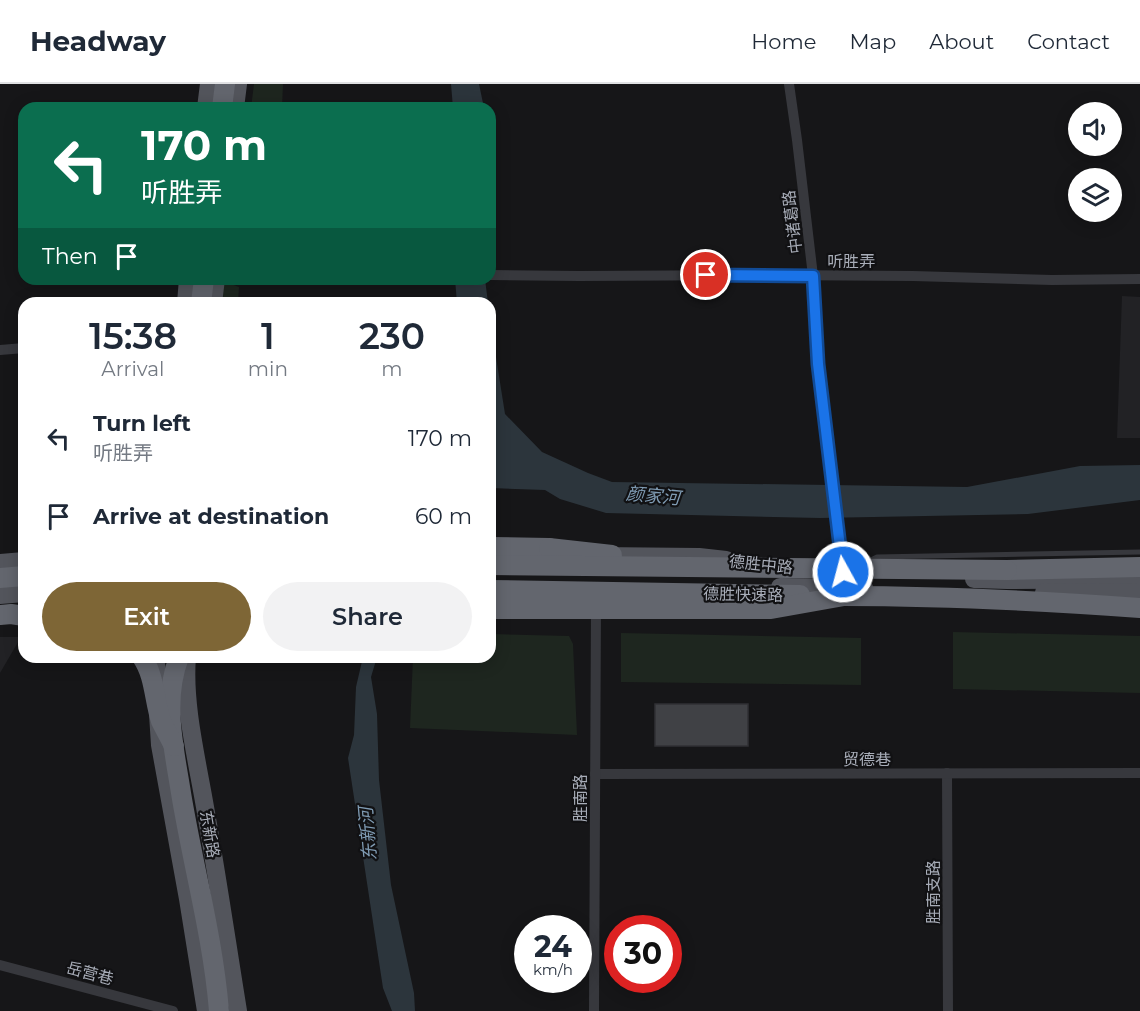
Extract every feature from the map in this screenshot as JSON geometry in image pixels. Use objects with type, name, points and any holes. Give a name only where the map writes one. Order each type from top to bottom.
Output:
[{"type":"highway","points":[[223,102],[225,84]]},
{"type":"highway","points":[[496,547],[549,548],[713,567]]},
{"type":"highway","name":"德胜快速路","points":[[496,565],[1008,570],[1140,567]]},
{"type":"highway","points":[[0,578],[18,576]]},
{"type":"highway","name":"德胜快速路","points":[[496,590],[911,596],[1140,608]]},
{"type":"highway","points":[[496,609],[771,609],[844,596]]},
{"type":"highway","points":[[146,663],[152,679],[161,721],[174,746]]},
{"type":"highway","points":[[177,663],[169,701],[171,724],[184,811],[211,942],[219,1011]]},
{"type":"main road","points":[[207,102],[209,84]]},
{"type":"main road","points":[[236,102],[238,84]]},
{"type":"main road","name":"德胜中路","points":[[496,555],[699,557],[843,572],[1007,580],[1140,579]]},
{"type":"main road","points":[[0,564],[18,562]]},
{"type":"main road","name":"德胜中路","points":[[496,584],[845,587],[1140,593]]},
{"type":"main road","points":[[0,595],[18,594]]},
{"type":"main road","name":"东新路","points":[[156,663],[160,745],[206,1011]]},
{"type":"main road","name":"东新路","points":[[186,663],[185,677],[193,736],[238,1011]]},
{"type":"street","name":"中诸葛路","points":[[789,84],[813,276],[818,364],[843,572]]},
{"type":"street","name":"听胜弄","points":[[496,275],[1140,279]]},
{"type":"street","points":[[0,350],[18,348]]},
{"type":"street","name":"胜南路","points":[[594,1011],[596,585]]},
{"type":"street","name":"胜南支路","points":[[947,773],[948,1011]]},
{"type":"street","name":"贸德巷","points":[[595,774],[1140,773]]},
{"type":"street","name":"岳营巷","points":[[0,965],[173,1011]]},
{"type":"lane","points":[[843,572],[877,557],[1140,552]]},
{"type":"shaded area","points":[[254,84],[283,84],[282,102],[252,102]]},
{"type":"shaded area","points":[[223,285],[239,287],[238,297],[222,297]]},
{"type":"shaded area","points":[[1122,296],[1140,297],[1140,438],[1117,438]]},
{"type":"shaded area","points":[[953,632],[1140,636],[1140,693],[953,689]]},
{"type":"shaded area","points":[[621,633],[861,638],[861,685],[621,682]]},
{"type":"shaded area","points":[[496,634],[569,636],[573,644],[577,735],[410,728],[413,663],[496,663]]},
{"type":"shaded area","points":[[0,637],[18,637],[18,642],[0,673]]},
{"type":"water","points":[[451,84],[479,84],[483,102],[452,102]]},
{"type":"water","points":[[456,285],[486,285],[487,297],[456,297]]},
{"type":"water","name":"颜家河","points":[[496,357],[505,414],[542,452],[612,482],[967,487],[1080,466],[1140,465],[1140,500],[1028,514],[820,518],[606,513],[560,499],[545,490],[496,488]]},
{"type":"water","name":"东新河","points":[[362,663],[375,663],[371,677],[377,714],[379,780],[391,885],[414,993],[415,1011],[392,1011],[383,988],[348,758],[354,735],[356,687]]},
{"type":"building","points":[[655,704],[748,704],[748,746],[655,746]]},
{"type":"route","points":[[706,275],[813,276],[818,364],[843,572]]}]
